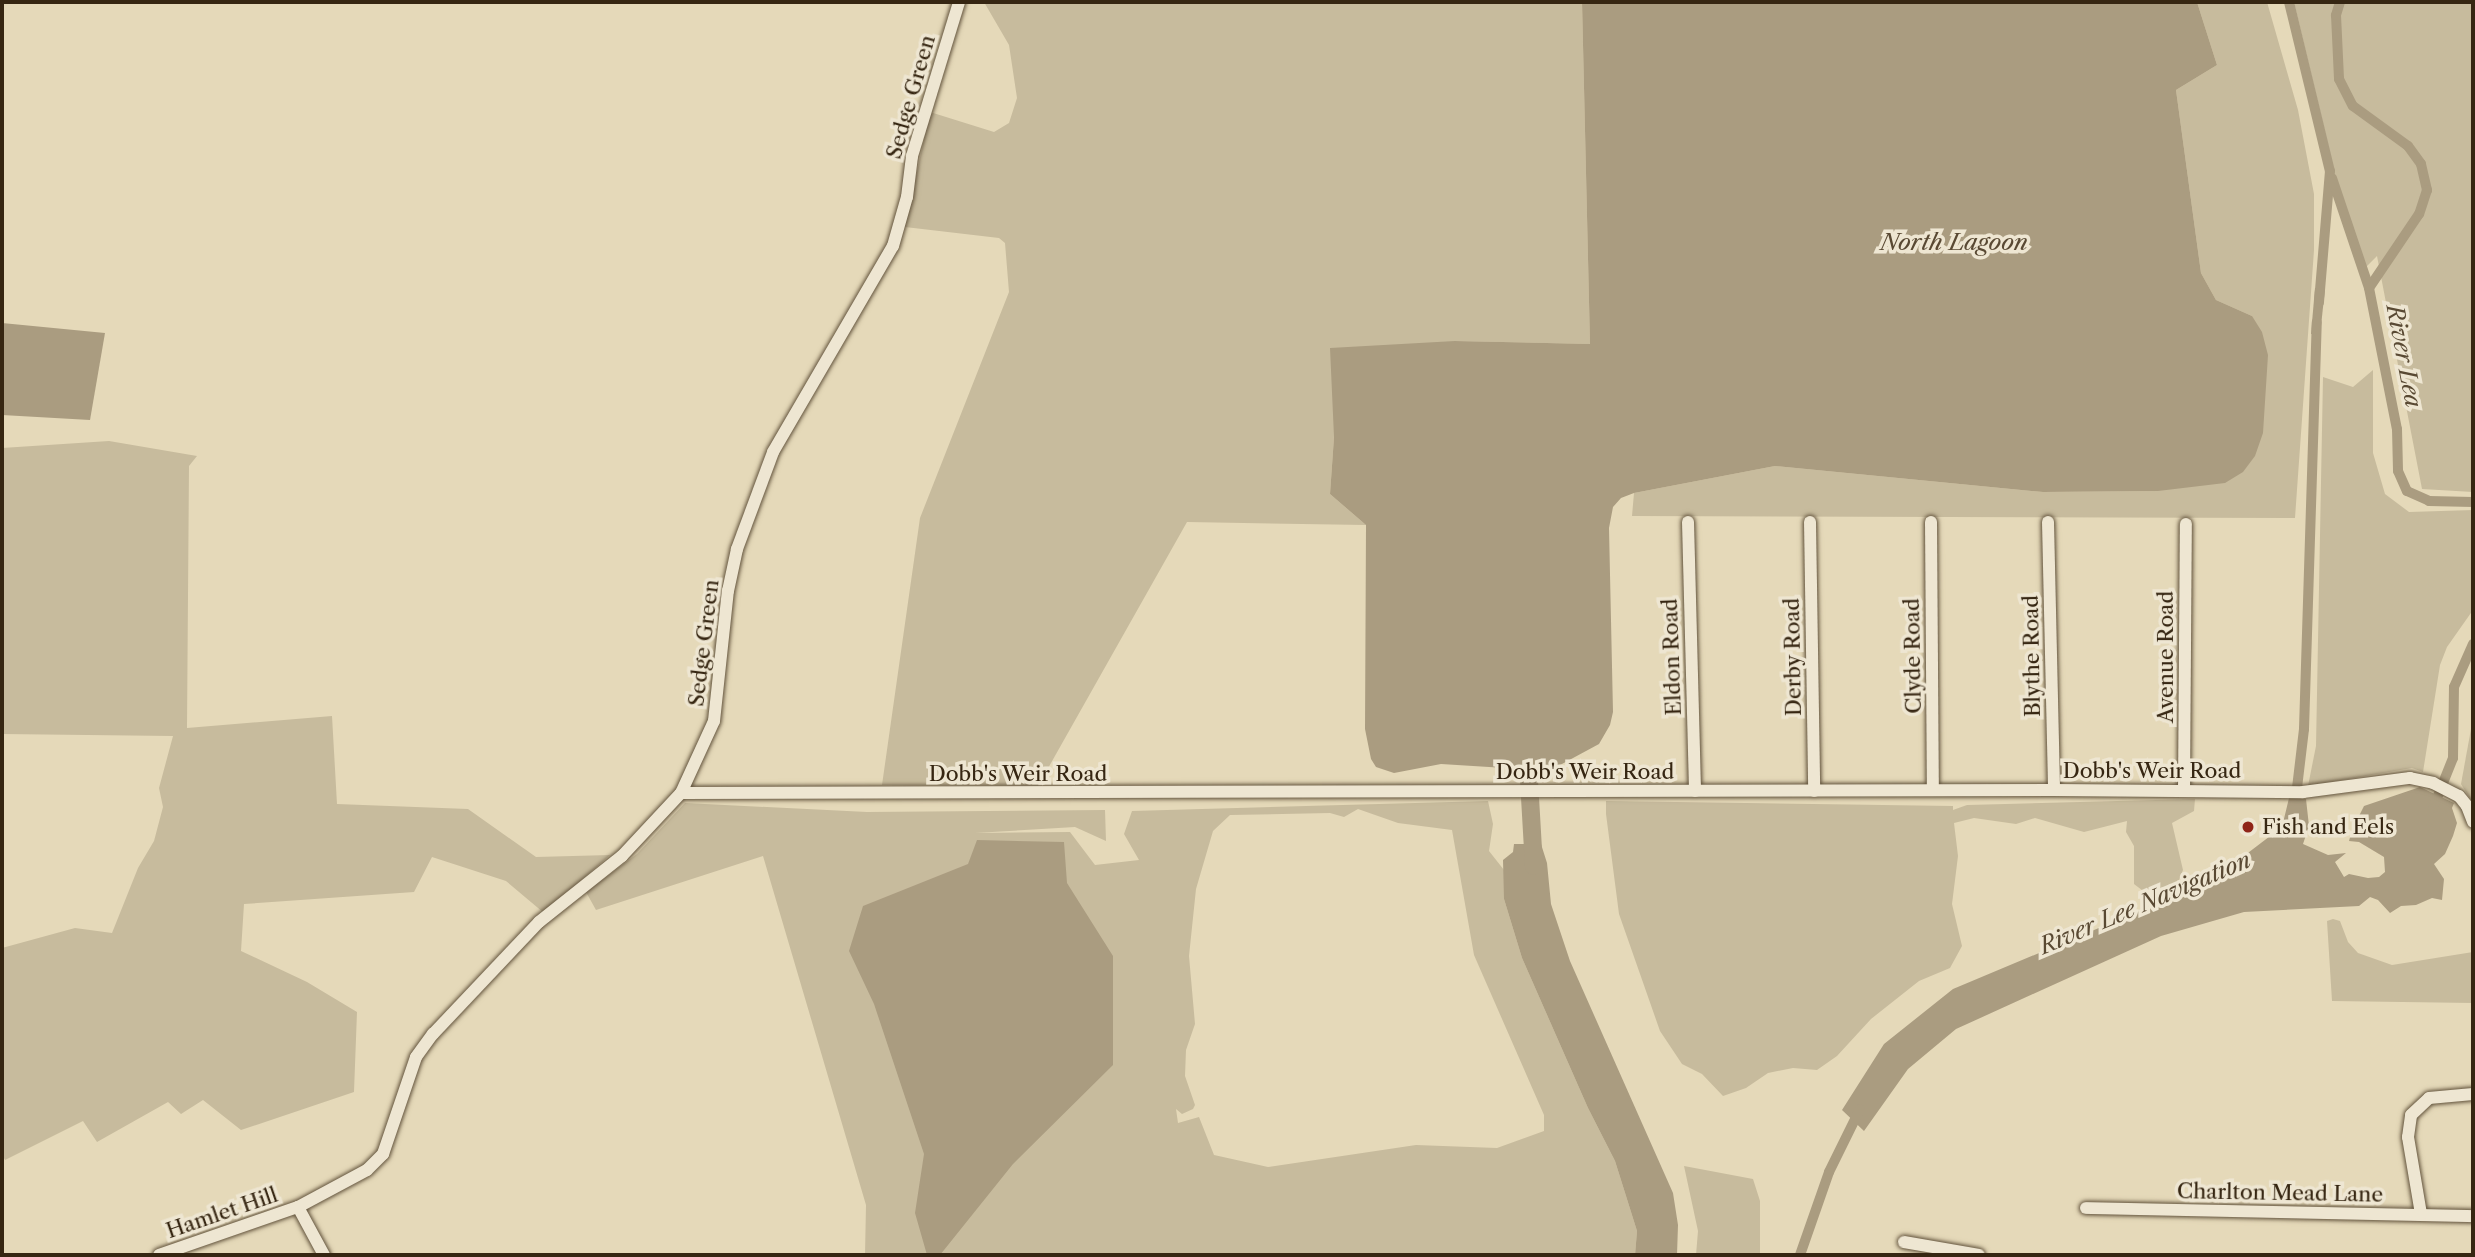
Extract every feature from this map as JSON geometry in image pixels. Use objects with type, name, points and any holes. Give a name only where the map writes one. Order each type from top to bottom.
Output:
[{"type":"street","name":"Sedge Green","points":[[298,1207],[366,1170],[383,1154],[416,1057],[433,1034],[539,922],[622,856],[681,793],[714,721],[728,591],[737,549],[773,452],[893,246],[907,197],[915,142],[959,2]]},
{"type":"street","name":"Eldon Road","points":[[1688,522],[1695,791]]},
{"type":"street","name":"Derby Road","points":[[1810,522],[1814,791]]},
{"type":"street","name":"Clyde Road","points":[[1931,522],[1933,790]]},
{"type":"street","name":"Blythe Road","points":[[2048,522],[2054,790]]},
{"type":"street","name":"Avenue Road","points":[[2184,790],[2186,524]]},
{"type":"street","name":"Dobb's Weir Road","points":[[681,793],[1933,790],[2306,792],[2403,778],[2421,780],[2459,796],[2473,819]]},
{"type":"street","points":[[2421,1214],[2408,1137],[2411,1115],[2429,1098],[2473,1094]]},
{"type":"street","name":"Hamlet Hill","points":[[159,1255],[298,1207]]},
{"type":"street","points":[[298,1207],[324,1255]]},
{"type":"street","name":"Charlton Mead Lane","points":[[2087,1208],[2473,1216]]},
{"type":"street","points":[[1904,1241],[1979,1255]]},
{"type":"shaded area","points":[[984,2],[1582,2],[1590,344],[1455,341],[1334,437],[1330,494],[1366,525],[1187,522],[1038,786],[882,785],[920,518],[1009,292],[1005,243],[999,238],[905,227],[930,112],[994,132],[1009,123],[1017,98],[1009,45]]},
{"type":"shaded area","points":[[2197,2],[2267,2],[2298,110],[2314,194],[2314,250],[2295,518],[1632,516],[1634,493],[1775,466],[2043,492],[2158,491],[2252,316],[2216,300],[2201,273],[2176,90],[2217,65]]},
{"type":"shaded area","points":[[2294,2],[2473,2],[2473,492],[2422,489],[2377,256],[2366,267],[2336,178]]},
{"type":"shaded area","points":[[2373,370],[2373,453],[2385,494],[2409,512],[2473,510],[2473,610],[2447,647],[2440,665],[2423,772],[2412,768],[2308,786],[2316,746],[2323,377],[2353,387]]},
{"type":"shaded area","points":[[109,441],[197,456],[189,466],[187,728],[332,716],[337,804],[468,809],[536,857],[610,855],[544,913],[506,881],[432,857],[414,892],[244,904],[241,951],[307,982],[357,1012],[354,1092],[241,1130],[203,1100],[181,1114],[168,1102],[97,1142],[83,1121],[5,1160],[2,1154],[2,948],[75,928],[112,933],[138,868],[154,841],[163,807],[159,788],[173,736],[2,734],[2,448]]},
{"type":"shaded area","points":[[2473,718],[2473,803],[2461,784]]},
{"type":"shaded area","points":[[2195,799],[2194,811],[2172,823],[2183,870],[2175,890],[2151,897],[2134,884],[2134,846],[2126,832],[2127,821],[2084,832],[2035,818],[2016,824],[1974,818],[1954,823],[1958,856],[1952,904],[1962,946],[1950,968],[1919,981],[1871,1019],[1837,1056],[1817,1070],[1793,1068],[1768,1073],[1746,1088],[1723,1096],[1702,1074],[1682,1064],[1660,1031],[1619,914],[1606,814],[1606,801],[1953,806],[1953,810],[1967,805]]},
{"type":"shaded area","points":[[1488,801],[1493,824],[1489,851],[1504,870],[1504,899],[1522,958],[1588,1108],[1615,1161],[1637,1231],[1635,1255],[865,1255],[866,1205],[763,856],[596,910],[586,892],[637,854],[685,803],[867,812],[1105,810],[1106,841],[1075,827],[975,833],[1070,832],[1095,865],[1139,860],[1124,834],[1132,811]],"holes":[[[1358,809],[1398,823],[1452,830],[1474,955],[1544,1115],[1544,1131],[1497,1148],[1416,1145],[1268,1167],[1214,1155],[1199,1117],[1178,1123],[1176,1109],[1182,1114],[1193,1109],[1195,1105],[1185,1076],[1186,1050],[1195,1024],[1189,956],[1196,889],[1213,831],[1230,815],[1330,813],[1344,817]]]},
{"type":"shaded area","points":[[2327,921],[2340,921],[2348,942],[2358,953],[2392,965],[2473,952],[2473,1003],[2332,1001]]},
{"type":"shaded area","points":[[1684,1166],[1753,1179],[1760,1201],[1760,1255],[1696,1255],[1698,1231]]},
{"type":"water","name":"North Lagoon","points":[[1582,2],[2197,2],[2217,65],[2176,90],[2201,273],[2216,300],[2252,316],[2262,332],[2268,355],[2263,433],[2255,456],[2243,472],[2225,483],[2158,491],[2043,492],[1775,466],[1634,493],[1621,498],[1613,507],[1609,528],[1613,712],[1610,725],[1599,744],[1549,771],[1542,780],[1514,780],[1505,768],[1441,764],[1394,773],[1376,767],[1371,759],[1365,729],[1366,525],[1330,494],[1334,437],[1330,348],[1455,341],[1590,344]]},
{"type":"water","points":[[2315,288],[2325,289],[2320,335],[2311,334]]},
{"type":"water","points":[[2,323],[105,333],[90,420],[2,415]]},
{"type":"water","points":[[2420,787],[2454,803],[2452,808],[2457,823],[2453,836],[2445,854],[2434,864],[2444,879],[2442,900],[2432,898],[2416,905],[2401,906],[2390,913],[2378,900],[2370,897],[2359,906],[2244,912],[2161,936],[1956,1029],[1908,1069],[1864,1131],[1842,1110],[1884,1044],[1953,989],[2211,881],[2282,827],[2289,798],[2306,799],[2309,826],[2303,844],[2328,855],[2346,853],[2335,862],[2344,877],[2349,874],[2379,877],[2385,872],[2384,857],[2359,842],[2349,841],[2352,830],[2364,806]]},
{"type":"water","points":[[977,840],[1064,842],[1067,883],[1113,956],[1113,1065],[1013,1164],[940,1255],[927,1255],[915,1213],[924,1154],[874,1004],[849,951],[863,906],[968,864]]},
{"type":"water","points":[[1514,844],[1525,844],[1527,847],[1541,844],[1547,863],[1551,904],[1570,961],[1673,1193],[1678,1225],[1677,1255],[1635,1255],[1637,1231],[1615,1161],[1588,1108],[1522,958],[1504,899],[1503,860],[1513,852]]},
{"type":"waterway","name":"River Lee Navigation","points":[[2289,2],[2330,171],[2319,303]]},
{"type":"waterway","name":"River Lea","points":[[2340,2],[2336,15],[2339,79],[2353,106],[2408,146],[2421,164],[2427,190],[2419,214],[2369,288],[2397,429],[2398,471],[2407,491],[2429,501],[2473,502]]},
{"type":"waterway","points":[[2332,178],[2369,288]]},
{"type":"waterway","name":"River Lee Navigation","points":[[2294,813],[2304,729],[2317,322]]},
{"type":"waterway","name":"River Lea","points":[[2433,808],[2453,758],[2454,687],[2473,644]]},
{"type":"waterway","points":[[1529,780],[1534,866]]},
{"type":"waterway","name":"River Lee Navigation","points":[[1800,1255],[1829,1172],[1860,1109]]},
{"type":"place","name":"Fish and Eels","points":[[2248,827]]}]
